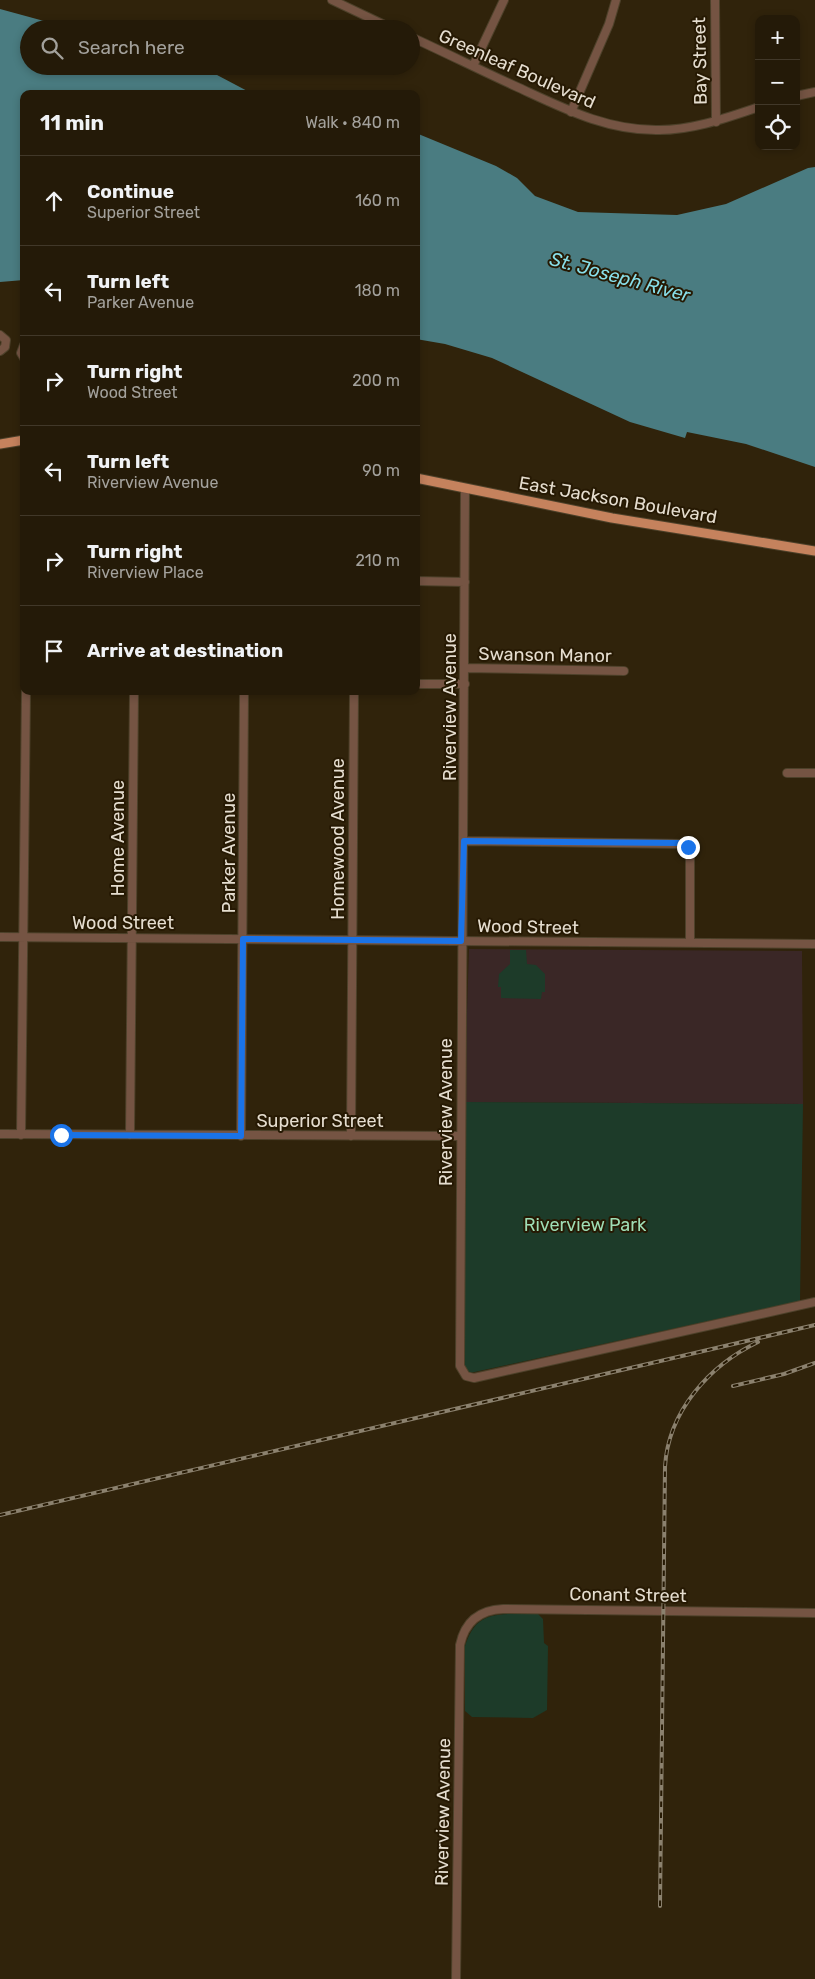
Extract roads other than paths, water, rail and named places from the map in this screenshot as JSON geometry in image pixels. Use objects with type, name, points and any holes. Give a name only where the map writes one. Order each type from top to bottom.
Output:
[{"type":"main road","points":[[0,444],[20,441]]},
{"type":"main road","name":"East Jackson Boulevard","points":[[420,479],[612,518],[815,551]]},
{"type":"street","points":[[332,0],[374,20]]},
{"type":"street","points":[[473,66],[504,0]]},
{"type":"street","points":[[571,112],[609,24],[616,0]]},
{"type":"street","name":"Bay Street","points":[[715,0],[716,122]]},
{"type":"street","name":"Greenleaf Boulevard","points":[[420,41],[571,112],[600,122],[628,128],[660,130],[716,122],[755,108]]},
{"type":"street","points":[[800,95],[815,92]]},
{"type":"street","points":[[0,335],[6,340],[5,347],[0,350]]},
{"type":"street","name":"Riverview Avenue","points":[[466,488],[464,841],[461,941],[460,1366],[466,1376],[474,1378],[815,1302]]},
{"type":"street","points":[[420,581],[465,582]]},
{"type":"street","name":"Swanson Manor","points":[[465,668],[624,671]]},
{"type":"street","points":[[420,684],[465,684]]},
{"type":"street","points":[[22,1135],[26,695]]},
{"type":"street","name":"Home Avenue","points":[[130,1135],[134,695]]},
{"type":"street","name":"Parker Avenue","points":[[241,1136],[244,695]]},
{"type":"street","name":"Homewood Avenue","points":[[351,1136],[354,695]]},
{"type":"street","points":[[786,773],[815,773]]},
{"type":"street","points":[[464,841],[685,844],[690,851],[690,943]]},
{"type":"street","name":"Wood Street","points":[[0,937],[815,944]]},
{"type":"street","name":"Superior Street","points":[[0,1134],[461,1136]]},
{"type":"street","name":"Conant Street","points":[[460,1645],[465,1631],[473,1621],[479,1614],[490,1609],[815,1613]]},
{"type":"street","name":"Riverview Avenue","points":[[456,1979],[460,1645]]},
{"type":"water","points":[[0,9],[40,20],[20,20],[20,75],[217,75],[245,90],[20,90],[20,280],[0,282]]},
{"type":"water","name":"St. Joseph River","points":[[420,135],[496,166],[517,178],[535,196],[578,212],[677,215],[726,204],[808,168],[815,167],[815,467],[746,444],[687,432],[685,438],[630,422],[492,358],[445,344],[420,340]]},
{"type":"railway","points":[[0,1515],[815,1325]]},
{"type":"railway","points":[[660,1906],[665,1467],[668,1446],[674,1427],[683,1409],[695,1392],[724,1363],[758,1342]]},
{"type":"railway","points":[[733,1386],[784,1374],[815,1363]]},
{"type":"park label","name":"Riverview Park","points":[[585,1225]]}]
